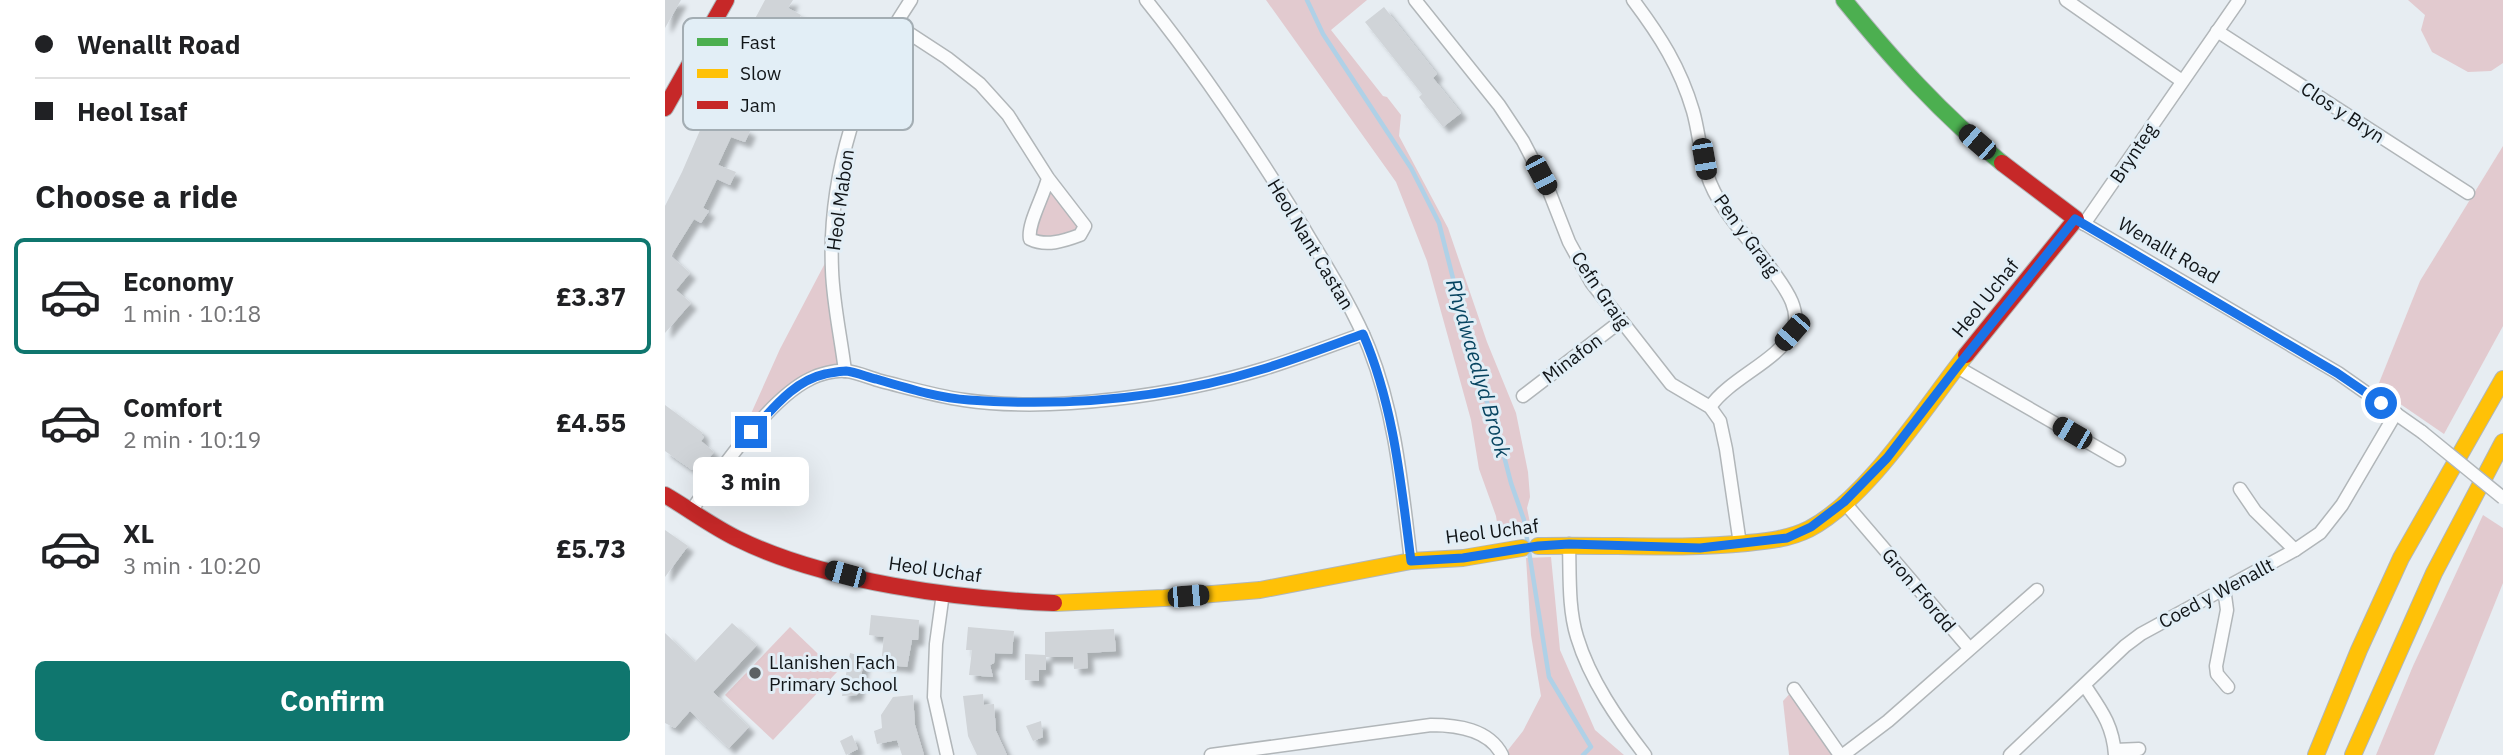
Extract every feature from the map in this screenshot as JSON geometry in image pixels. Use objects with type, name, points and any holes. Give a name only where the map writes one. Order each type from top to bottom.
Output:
[{"type":"main road","points":[[716,18],[726,0]]},
{"type":"main road","name":"Wenallt Road","points":[[1844,0],[1918,86],[1961,127],[2010,171],[2080,222]]},
{"type":"main road","points":[[665,108],[683,76]]},
{"type":"main road","name":"Heol Uchaf","points":[[665,495],[738,539],[795,561],[871,581],[943,593],[1053,603],[1260,590],[1411,561],[1463,558],[1530,547],[1569,544],[1700,548],[1787,538],[1811,527],[1844,502],[1887,458],[1957,367],[2080,222]]},
{"type":"main road","points":[[2316,755],[2359,650],[2401,558],[2503,379]]},
{"type":"main road","points":[[2353,755],[2434,573],[2503,442]]},
{"type":"street","name":"Heol Mabon","points":[[899,18],[911,0]]},
{"type":"street","name":"Heol Nant Castan","points":[[1146,0],[1205,76],[1244,133],[1336,282],[1363,334],[1391,421],[1401,476],[1411,561]]},
{"type":"street","name":"Cefn Graig","points":[[1415,0],[1499,105],[1517,132],[1549,191],[1569,242],[1591,282],[1671,384],[1710,407]]},
{"type":"street","name":"Pen y Graig","points":[[1633,0],[1672,55],[1693,111],[1706,173],[1716,196],[1781,283],[1792,300],[1796,315],[1792,332],[1776,352],[1717,396],[1710,407]]},
{"type":"street","points":[[2066,0],[2182,81]]},
{"type":"street","name":"Brynteg","points":[[2080,222],[2239,0]]},
{"type":"street","name":"Clos y Bryn","points":[[2217,31],[2468,193]]},
{"type":"street","points":[[913,36],[947,58],[980,85],[1008,115],[1048,178],[1084,226],[1080,235],[1062,242],[1038,243],[1030,239],[1028,230],[1039,208],[1048,178]]},
{"type":"street","name":"Heol Mabon","points":[[845,371],[832,272],[832,247],[839,177],[852,130]]},
{"type":"street","name":"Wenallt Road","points":[[2080,222],[2337,373],[2422,432],[2503,498]]},
{"type":"street","name":"Minafon","points":[[1523,396],[1621,321]]},
{"type":"street","points":[[690,512],[738,447],[778,402],[809,379],[845,371],[914,390],[965,400],[1030,404],[1087,401],[1195,386],[1262,369],[1363,334]]},
{"type":"street","points":[[1957,367],[2119,460]]},
{"type":"street","points":[[1710,407],[1720,421],[1740,544]]},
{"type":"street","name":"Coed y Wenallt","points":[[2010,755],[2141,634],[2295,550],[2320,533],[2330,522],[2396,413]]},
{"type":"street","points":[[2240,489],[2255,511],[2295,550]]},
{"type":"street","name":"Gron Ffordd","points":[[1842,755],[1888,721],[1969,649],[1844,502]]},
{"type":"street","points":[[1569,544],[1570,593],[1576,636],[1589,667],[1621,725],[1645,755]]},
{"type":"street","points":[[2224,588],[2227,610],[2216,666],[2217,674],[2228,687]]},
{"type":"street","points":[[1969,649],[2037,590]]},
{"type":"street","points":[[943,593],[936,644],[934,697],[947,755]]},
{"type":"street","points":[[2085,686],[2107,719],[2114,736],[2115,752],[2139,748]]},
{"type":"street","points":[[1794,689],[1842,755]]},
{"type":"street","points":[[1212,755],[1296,749],[1431,725],[1458,725],[1494,742],[1501,755]]},
{"type":"shaded area","points":[[1266,0],[1367,0],[1331,30],[1401,115],[1399,136],[1448,228],[1487,342],[1516,413],[1528,472],[1530,497],[1527,508],[1531,528],[1498,530],[1496,516],[1479,469],[1471,420],[1427,261],[1396,182]]},
{"type":"shaded area","points":[[2408,0],[2503,0],[2503,63],[2491,71],[2468,72],[2432,52],[2421,30],[2425,15]]},
{"type":"shaded area","points":[[2503,146],[2503,326],[2444,434],[2377,388],[2420,281]]},
{"type":"shaded area","points":[[1048,178],[1079,217],[1080,235],[1030,239]]},
{"type":"shaded area","points":[[833,248],[844,370],[817,376],[736,447],[780,349]]},
{"type":"shaded area","points":[[2483,515],[2503,528],[2503,583],[2434,755],[2376,755],[2413,666]]},
{"type":"shaded area","points":[[1551,557],[1560,650],[1595,730],[1624,755],[1509,755],[1508,750],[1523,731],[1541,696],[1531,635],[1526,558]]},
{"type":"shaded area","points":[[790,627],[837,672],[773,740],[725,695]]},
{"type":"shaded area","points":[[1794,689],[1840,755],[1789,755],[1783,701]]},
{"type":"building","points":[[665,0],[681,0],[665,28]]},
{"type":"building","points":[[765,0],[793,0],[788,8],[801,15],[799,18],[755,18]]},
{"type":"building","points":[[1384,7],[1437,74],[1433,78],[1461,113],[1443,127],[1419,97],[1422,94],[1365,22]]},
{"type":"building","points":[[700,130],[750,131],[745,142],[731,137],[718,165],[736,172],[730,185],[717,179],[703,208],[709,211],[701,223],[694,219],[671,256],[690,273],[676,290],[691,303],[665,333],[665,206]]},
{"type":"building","points":[[665,405],[703,433],[701,441],[714,452],[699,470],[695,467],[692,470],[665,451]]},
{"type":"building","points":[[665,530],[688,546],[665,577]]},
{"type":"building","points":[[871,615],[919,620],[918,640],[912,640],[907,667],[881,664],[884,637],[869,635]]},
{"type":"building","points":[[732,623],[757,645],[713,692],[749,727],[729,748],[690,711],[675,728],[665,723],[665,633],[695,662]]},
{"type":"building","points":[[968,627],[1014,631],[1012,654],[995,653],[994,663],[990,665],[993,677],[969,675],[972,650],[966,650]]},
{"type":"building","points":[[1114,629],[1116,651],[1087,653],[1088,668],[1074,669],[1073,657],[1046,657],[1046,670],[1039,670],[1039,681],[1025,680],[1025,654],[1045,655],[1045,632]]},
{"type":"building","points":[[850,653],[865,657],[857,695],[842,696]]},
{"type":"building","points":[[983,694],[984,705],[994,704],[996,731],[1007,755],[977,755],[968,736],[963,696]]},
{"type":"building","points":[[913,695],[915,725],[924,755],[902,755],[897,740],[877,744],[874,731],[882,728],[881,715],[893,697]]},
{"type":"building","points":[[1041,721],[1043,737],[1033,741],[1026,726]]},
{"type":"building","points":[[852,735],[858,749],[846,755],[840,741]]},
{"type":"waterway","name":"Rhydwaedlyd Brook","points":[[1307,0],[1323,34],[1411,168],[1439,223],[1478,377],[1524,520],[1549,677],[1591,747],[1583,755]]},
{"type":"traffic: fast","points":[[1844,0],[1919,86],[1959,126],[2002,163]]},
{"type":"traffic: slow","points":[[1538,546],[1721,545],[1771,540],[1809,529],[1831,515],[1873,474],[1914,425],[1966,355]]},
{"type":"traffic: slow","points":[[2316,755],[2359,650],[2401,558],[2503,379]]},
{"type":"traffic: slow","points":[[2353,755],[2434,573],[2503,442]]},
{"type":"traffic: slow","points":[[1054,603],[1260,590],[1411,561],[1463,558],[1522,548]]},
{"type":"traffic: jam","points":[[716,18],[726,0]]},
{"type":"traffic: jam","points":[[665,108],[683,76]]},
{"type":"traffic: jam","points":[[1966,355],[2076,219],[2002,163]]},
{"type":"traffic: jam","points":[[665,495],[738,539],[811,567],[893,586],[976,597],[1054,603]]},
{"type":"place","name":"Llanishen Fach Primary School","points":[[755,673]]},
{"type":"route","points":[[751,432],[778,402],[809,379],[845,371],[914,390],[965,400],[1030,404],[1087,401],[1195,386],[1262,369],[1363,334],[1391,421],[1401,476],[1411,561],[1463,558],[1569,544],[1700,548],[1787,538],[1811,527],[1844,502],[1887,458],[2075,219],[2337,373],[2381,403]]}]
